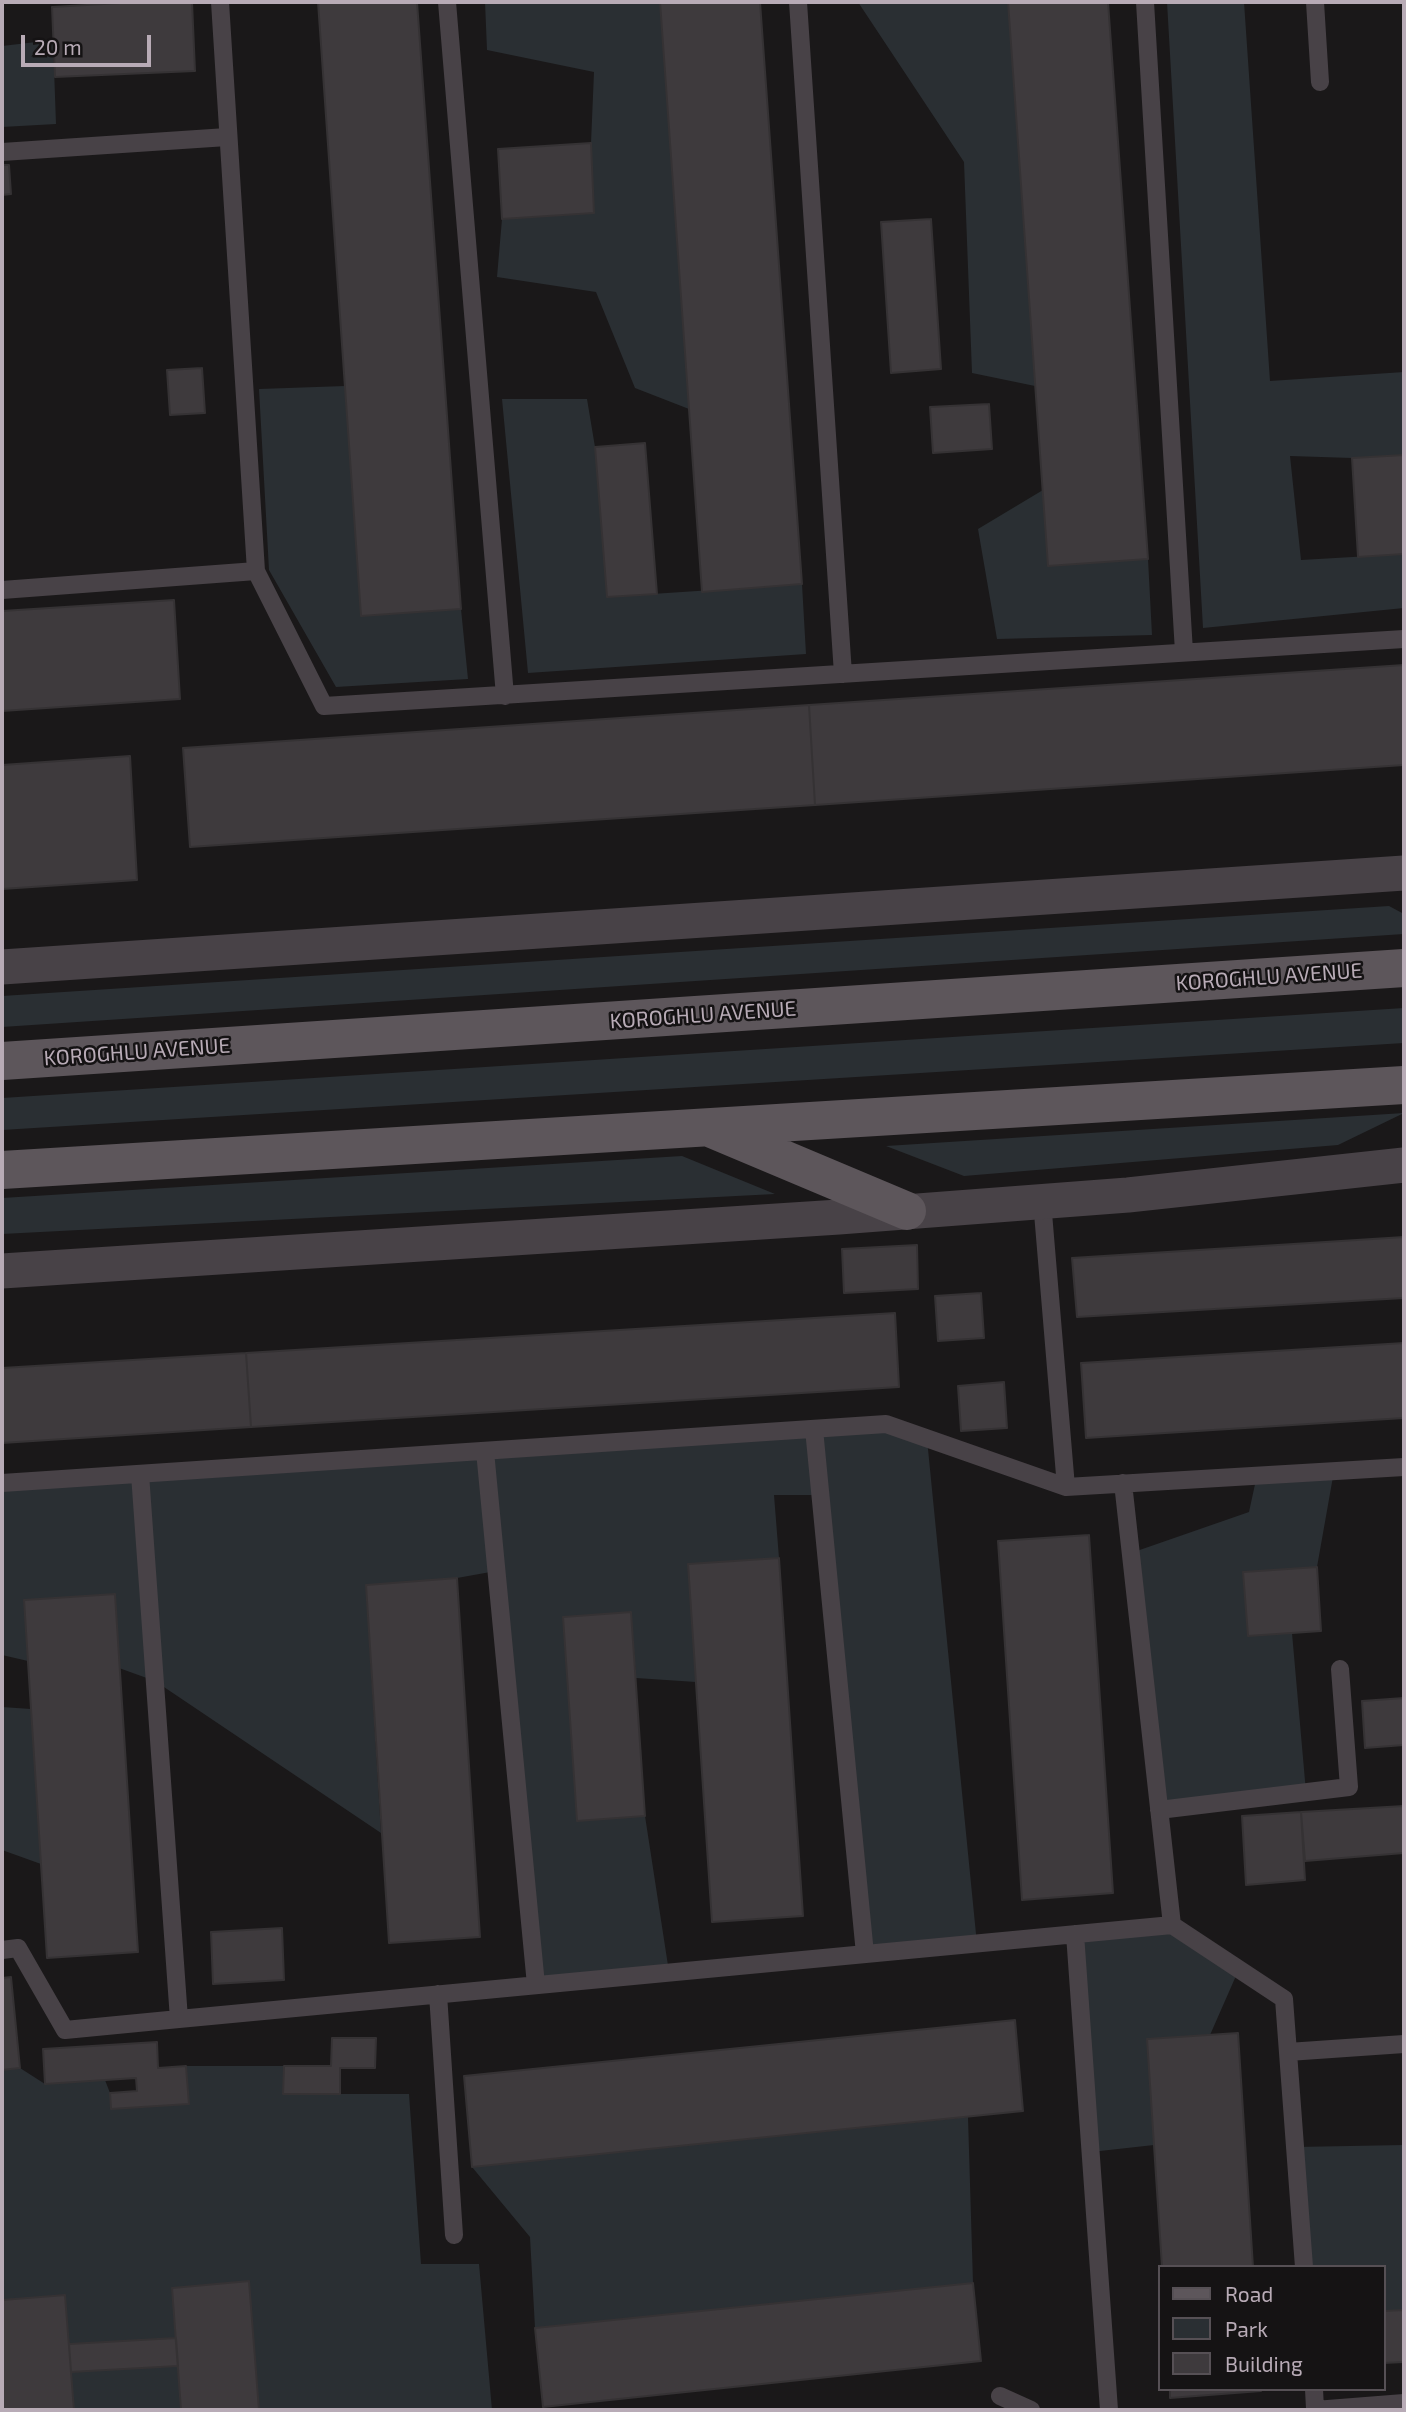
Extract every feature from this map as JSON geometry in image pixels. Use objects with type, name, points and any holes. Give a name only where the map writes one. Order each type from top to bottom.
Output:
[{"type":"main road","name":"KOROGHLU AVENUE","points":[[2,1061],[1404,968]]},
{"type":"main road","points":[[2,1170],[1404,1085]]},
{"type":"main road","points":[[704,1126],[907,1211]]},
{"type":"street","points":[[2,967],[1404,873]]},
{"type":"street","points":[[2,1271],[1128,1195],[1404,1165]]},
{"type":"lane","points":[[220,2],[256,571],[324,706],[1404,639]]},
{"type":"lane","points":[[447,2],[505,695]]},
{"type":"lane","points":[[798,2],[842,674]]},
{"type":"lane","points":[[1145,2],[1184,652]]},
{"type":"lane","points":[[1315,2],[1320,82]]},
{"type":"lane","points":[[2,152],[227,137]]},
{"type":"lane","points":[[2,590],[256,571]]},
{"type":"lane","points":[[1042,1201],[1066,1487]]},
{"type":"lane","points":[[2,1483],[886,1424],[1066,1487],[1404,1467]]},
{"type":"lane","points":[[814,1429],[865,1954]]},
{"type":"lane","points":[[485,1451],[536,1985]]},
{"type":"lane","points":[[140,1474],[179,2019]]},
{"type":"lane","points":[[1123,1483],[1172,1925]]},
{"type":"lane","points":[[1159,1810],[1349,1787],[1340,1669]]},
{"type":"lane","points":[[2,1950],[18,1948],[65,2030],[1172,1925],[1284,1999],[1304,2265]]},
{"type":"lane","points":[[1075,1934],[1109,2410]]},
{"type":"lane","points":[[438,1994],[454,2235]]},
{"type":"lane","points":[[1288,2052],[1404,2045]]},
{"type":"lane","points":[[1314,2391],[1315,2409],[1404,2403]]},
{"type":"lane","points":[[1000,2396],[1031,2410]]},
{"type":"green space","points":[[485,2],[660,2],[689,409],[635,388],[596,292],[497,277],[502,219],[594,213],[591,143],[594,72],[487,50]]},
{"type":"green space","points":[[858,2],[1008,2],[1035,386],[972,373],[964,162]]},
{"type":"green space","points":[[1167,2],[1244,2],[1270,381],[1404,372],[1404,455],[1352,458],[1290,456],[1301,560],[1404,554],[1404,608],[1203,628]]},
{"type":"green space","points":[[53,40],[56,124],[2,127],[2,46]]},
{"type":"green space","points":[[345,386],[361,616],[461,609],[468,679],[336,687],[269,570],[259,389]]},
{"type":"green space","points":[[502,399],[587,399],[595,447],[607,597],[802,584],[806,654],[528,673]]},
{"type":"green space","points":[[1043,490],[1049,566],[1148,559],[1152,635],[997,639],[978,529]]},
{"type":"green space","points":[[1389,906],[1404,914],[1404,934],[2,1027],[2,996]]},
{"type":"green space","points":[[1404,1008],[1404,1043],[2,1130],[2,1098]]},
{"type":"green space","points":[[1404,1113],[1338,1145],[964,1176],[886,1146]]},
{"type":"green space","points":[[682,1156],[775,1194],[2,1234],[2,1198]]},
{"type":"green space","points":[[886,1424],[927,1439],[977,1944],[865,1954],[821,1495],[774,1495],[779,1558],[688,1564],[696,1682],[636,1678],[631,1612],[563,1618],[577,1820],[645,1816],[669,1972],[536,1985],[496,1571],[457,1578],[366,1585],[381,1833],[155,1681],[119,1668],[114,1594],[24,1600],[28,1661],[2,1655],[2,1483]]},
{"type":"green space","points":[[1334,1471],[1317,1567],[1243,1573],[1248,1636],[1292,1633],[1306,1792],[1159,1810],[1131,1553],[1249,1512],[1257,1475]]},
{"type":"green space","points":[[2,1707],[31,1709],[41,1864],[2,1850]]},
{"type":"green space","points":[[1172,1925],[1239,1969],[1210,2035],[1147,2040],[1154,2145],[1091,2152],[1075,1934]]},
{"type":"green space","points":[[186,2066],[284,2066],[284,2094],[409,2094],[421,2264],[479,2264],[492,2410],[259,2410],[248,2281],[172,2288],[176,2338],[69,2344],[65,2295],[2,2300],[2,2070],[20,2068],[45,2084],[105,2080],[112,2109],[188,2104]]},
{"type":"green space","points":[[968,2117],[973,2283],[535,2328],[530,2237],[472,2167]]},
{"type":"green space","points":[[1404,2145],[1404,2310],[1385,2311],[1385,2265],[1304,2265],[1295,2147]]},
{"type":"green space","points":[[178,2366],[181,2410],[74,2410],[71,2372]]},
{"type":"building","points":[[192,2],[195,71],[55,77],[52,7]]},
{"type":"building","points":[[318,2],[417,2],[461,609],[361,616]]},
{"type":"building","points":[[660,2],[760,2],[802,584],[702,592]]},
{"type":"building","points":[[1008,2],[1108,2],[1148,559],[1048,566]]},
{"type":"building","points":[[591,143],[594,213],[502,219],[498,149]]},
{"type":"building","points":[[2,165],[9,165],[11,194],[2,195]]},
{"type":"building","points":[[931,219],[941,369],[891,373],[881,222]]},
{"type":"building","points":[[202,368],[205,413],[170,415],[167,370]]},
{"type":"building","points":[[989,404],[992,449],[933,453],[930,407]]},
{"type":"building","points":[[645,443],[657,594],[607,597],[595,447]]},
{"type":"building","points":[[1404,455],[1404,554],[1358,557],[1352,458]]},
{"type":"building","points":[[174,600],[180,699],[2,711],[2,611]]},
{"type":"building","points":[[1404,665],[1404,765],[815,805],[809,705]]},
{"type":"building","points":[[809,705],[815,805],[190,847],[183,748]]},
{"type":"building","points":[[130,756],[137,880],[2,889],[2,765]]},
{"type":"building","points":[[1404,1237],[1404,1298],[1077,1317],[1072,1258]]},
{"type":"building","points":[[917,1245],[918,1289],[844,1293],[842,1249]]},
{"type":"building","points":[[981,1293],[984,1338],[938,1341],[935,1296]]},
{"type":"building","points":[[895,1313],[899,1387],[251,1427],[246,1353]]},
{"type":"building","points":[[1404,1343],[1404,1418],[1086,1438],[1081,1363]]},
{"type":"building","points":[[246,1353],[251,1427],[2,1443],[2,1368]]},
{"type":"building","points":[[1004,1382],[1007,1428],[961,1431],[958,1386]]},
{"type":"building","points":[[1089,1535],[1113,1893],[1022,1900],[998,1541]]},
{"type":"building","points":[[779,1558],[803,1916],[712,1922],[688,1564]]},
{"type":"building","points":[[1317,1567],[1321,1631],[1248,1636],[1243,1572]]},
{"type":"building","points":[[457,1578],[480,1937],[389,1943],[366,1585]]},
{"type":"building","points":[[115,1594],[138,1952],[47,1958],[24,1600]]},
{"type":"building","points":[[631,1612],[645,1816],[577,1821],[563,1617]]},
{"type":"building","points":[[1404,1698],[1404,1745],[1365,1748],[1362,1701]]},
{"type":"building","points":[[1404,1806],[1404,1853],[1305,1861],[1301,1812]]},
{"type":"building","points":[[1301,1812],[1305,1880],[1246,1885],[1242,1816]]},
{"type":"building","points":[[282,1928],[284,1980],[213,1984],[211,1932]]},
{"type":"building","points":[[11,1977],[20,2068],[2,2070],[2,1978]]},
{"type":"building","points":[[1015,2020],[1023,2111],[472,2167],[464,2076]]},
{"type":"building","points":[[1238,2033],[1253,2265],[1162,2265],[1147,2039]]},
{"type":"building","points":[[332,2038],[376,2038],[375,2068],[340,2068],[340,2094],[283,2094],[284,2066],[331,2066]]},
{"type":"building","points":[[157,2042],[158,2068],[186,2066],[189,2104],[111,2109],[110,2093],[137,2091],[136,2078],[45,2084],[43,2049]]},
{"type":"building","points":[[249,2281],[259,2410],[181,2410],[172,2288]]},
{"type":"building","points":[[973,2283],[981,2361],[543,2407],[535,2328]]},
{"type":"building","points":[[65,2295],[74,2410],[2,2410],[2,2300]]},
{"type":"building","points":[[1404,2310],[1404,2362],[1385,2363],[1385,2311]]},
{"type":"building","points":[[176,2338],[178,2366],[71,2372],[69,2344]]},
{"type":"building","points":[[1170,2391],[1261,2391],[1170,2398]]}]
